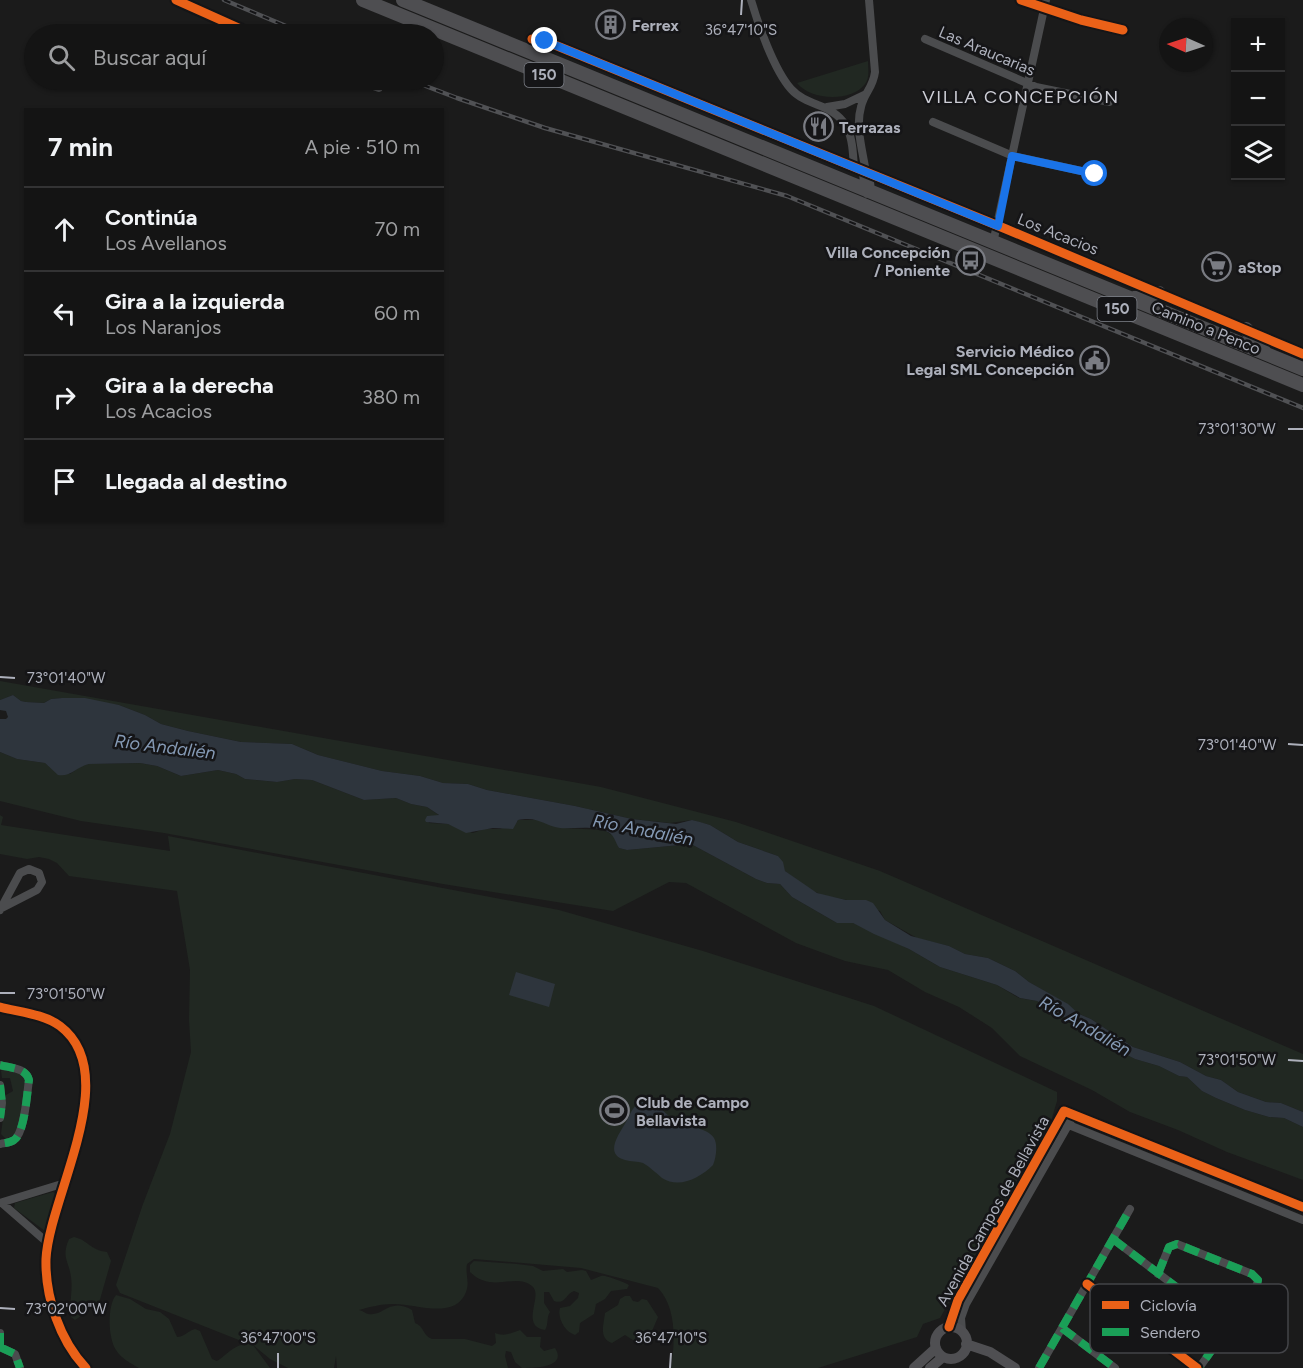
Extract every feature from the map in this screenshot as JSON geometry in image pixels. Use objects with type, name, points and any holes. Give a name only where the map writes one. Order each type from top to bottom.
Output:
[{"type":"highway","name":"Camino a Penco","points":[[363,0],[422,24]]},
{"type":"highway","name":"Camino a Penco","points":[[403,0],[1303,369]]},
{"type":"highway","name":"Camino a Penco","points":[[444,33],[1303,385]]},
{"type":"highway","points":[[517,47],[532,39]]},
{"type":"highway","points":[[860,170],[868,191]]},
{"type":"highway","points":[[1129,297],[1141,298],[1159,293]]},
{"type":"highway","points":[[1246,329],[1269,355]]},
{"type":"street","points":[[176,0],[230,24]]},
{"type":"street","points":[[751,0],[767,45],[787,84],[797,94],[838,115],[847,127],[860,170]]},
{"type":"street","points":[[860,170],[861,104],[874,83],[875,72],[869,0]]},
{"type":"street","points":[[1021,0],[1044,9],[1123,30]]},
{"type":"street","points":[[989,256],[998,226],[1046,0]]},
{"type":"street","name":"Los Acacios","points":[[532,39],[545,41],[998,226],[1303,354]]},
{"type":"street","name":"Las Araucarias","points":[[924,39],[1028,84],[1109,102]]},
{"type":"street","points":[[825,107],[845,104],[866,93]]},
{"type":"street","points":[[933,122],[1012,156],[1095,174]]},
{"type":"street","points":[[29,869],[39,873],[42,882],[37,890],[0,910],[20,873],[29,869]]},
{"type":"street","points":[[0,1007],[45,1018],[59,1025],[70,1035],[82,1055],[86,1076],[83,1107],[77,1141],[48,1244],[46,1261],[47,1278],[56,1316],[70,1348],[86,1368]]},
{"type":"street","points":[[0,1065],[24,1071],[29,1080],[24,1114],[17,1137],[11,1142],[0,1144]]},
{"type":"street","points":[[0,1085],[2,1103],[0,1118]]},
{"type":"street","name":"Avenida Campos de Bellavista","points":[[949,1327],[958,1300],[1059,1121],[1065,1111],[1074,1115],[966,1304],[961,1318],[962,1331]]},
{"type":"street","points":[[1074,1115],[1303,1207]]},
{"type":"street","points":[[1059,1121],[1303,1220]]},
{"type":"street","points":[[1,1203],[65,1183]]},
{"type":"street","points":[[1,1203],[48,1244]]},
{"type":"street","points":[[1039,1368],[1130,1209]]},
{"type":"street","points":[[1113,1239],[1171,1284]]},
{"type":"street","points":[[1158,1274],[1169,1247],[1174,1244],[1254,1275],[1258,1284]]},
{"type":"street","points":[[949,1327],[962,1331],[966,1344],[964,1352],[958,1357],[950,1358],[940,1352],[935,1340],[943,1328],[949,1327]]},
{"type":"street","points":[[1062,1328],[1090,1349]]},
{"type":"street","points":[[0,1333],[0,1347],[15,1354],[20,1368]]},
{"type":"street","points":[[966,1344],[990,1352],[1015,1368]]},
{"type":"street","points":[[914,1368],[940,1352]]},
{"type":"street","points":[[930,1368],[940,1352]]},
{"type":"street","points":[[1095,1353],[1115,1368]]},
{"type":"street","points":[[1178,1353],[1198,1368],[1209,1353]]},
{"type":"shaded area","points":[[868,61],[867,82],[851,94],[821,96],[803,89],[797,83]]},
{"type":"shaded area","points":[[0,681],[601,787],[736,822],[880,871],[1303,1054],[1303,1112],[1281,1103],[1266,1102],[1238,1092],[1221,1080],[1206,1076],[1180,1062],[1133,1047],[1015,971],[988,958],[965,954],[949,946],[917,938],[885,920],[880,911],[852,901],[822,895],[809,889],[785,871],[778,856],[738,842],[710,825],[692,820],[670,823],[632,819],[487,790],[468,784],[443,783],[420,776],[382,771],[318,755],[292,744],[241,742],[188,731],[161,724],[119,705],[62,698],[51,699],[44,703],[26,702],[13,695],[0,700]]},
{"type":"shaded area","points":[[0,752],[17,759],[45,763],[51,768],[70,774],[81,766],[89,764],[140,763],[157,766],[181,776],[218,770],[236,774],[245,779],[276,782],[295,779],[312,780],[364,800],[396,798],[427,807],[440,816],[427,816],[429,823],[448,824],[473,833],[484,829],[500,829],[518,820],[539,820],[563,828],[604,830],[614,836],[619,848],[627,850],[691,844],[756,879],[780,884],[792,897],[837,923],[853,923],[909,949],[940,967],[997,985],[1019,998],[1037,1001],[1074,1023],[1086,1027],[1105,1044],[1135,1059],[1187,1077],[1202,1091],[1216,1098],[1245,1110],[1269,1117],[1284,1118],[1303,1127],[1303,1180],[1130,1112],[1092,1090],[1020,1056],[992,1028],[959,1007],[925,992],[888,970],[845,961],[796,943],[686,883],[669,882],[613,911],[443,884],[164,833],[81,821],[0,801]]},
{"type":"shaded area","name":"Club de Campo Bellavista","points":[[0,815],[3,817],[1,825],[170,851],[168,836],[559,910],[703,951],[874,1006],[1057,1092],[1057,1101],[1051,1121],[940,1318],[923,1324],[917,1337],[818,1368],[671,1368],[674,1337],[672,1316],[669,1305],[658,1288],[581,1268],[474,1259],[467,1264],[466,1292],[461,1301],[453,1306],[434,1308],[388,1304],[359,1310],[374,1314],[392,1306],[398,1306],[412,1310],[415,1323],[432,1339],[465,1339],[492,1346],[496,1343],[495,1333],[505,1335],[520,1330],[527,1337],[541,1337],[540,1347],[544,1351],[555,1348],[558,1355],[557,1360],[548,1366],[522,1368],[515,1362],[511,1352],[506,1351],[508,1368],[337,1368],[336,1356],[334,1368],[288,1368],[270,1359],[253,1345],[270,1368],[139,1368],[121,1356],[113,1345],[110,1314],[116,1295],[130,1299],[146,1309],[160,1312],[169,1319],[177,1337],[195,1329],[200,1331],[212,1359],[217,1361],[236,1347],[249,1344],[120,1293],[116,1285],[143,1204],[170,1134],[191,1052],[190,970],[177,891],[69,876],[57,863],[49,859],[39,857],[27,859],[0,854]]},
{"type":"shaded area","points":[[3,1069],[23,1074],[26,1078],[23,1108],[16,1134],[6,1139],[1,1134],[6,1095],[13,1091],[10,1078],[2,1078]]},
{"type":"shaded area","points":[[53,1192],[57,1195],[45,1231],[14,1208],[15,1203]]},
{"type":"shaded area","points":[[74,1237],[107,1252],[111,1261],[99,1303],[86,1310],[75,1320],[71,1317],[71,1282],[66,1255],[69,1239]]},
{"type":"shaded area","points":[[474,1261],[533,1266],[543,1271],[582,1270],[586,1271],[591,1280],[603,1276],[629,1285],[627,1289],[611,1291],[605,1299],[596,1304],[594,1314],[580,1323],[579,1332],[575,1335],[565,1328],[559,1312],[560,1308],[570,1306],[578,1298],[579,1293],[574,1291],[558,1302],[554,1301],[549,1292],[544,1292],[544,1303],[550,1312],[545,1330],[534,1323],[535,1290],[532,1286],[518,1281],[487,1282],[470,1272],[470,1265]]},
{"type":"shaded area","points":[[630,1296],[633,1301],[638,1302],[642,1299],[647,1300],[658,1317],[652,1331],[653,1342],[649,1345],[639,1344],[625,1335],[612,1343],[603,1334],[605,1313],[618,1305],[620,1299]]},
{"type":"water","name":"Río Andalién","points":[[13,695],[21,701],[44,703],[51,699],[85,698],[119,705],[161,724],[188,731],[241,742],[292,744],[318,755],[382,771],[420,776],[443,783],[468,784],[487,790],[632,819],[676,824],[692,820],[710,825],[738,842],[778,856],[783,862],[785,871],[817,893],[846,900],[866,900],[873,903],[885,920],[911,936],[949,946],[965,954],[988,958],[1015,971],[1133,1047],[1180,1062],[1206,1076],[1221,1080],[1238,1092],[1266,1102],[1281,1103],[1303,1112],[1303,1127],[1284,1118],[1269,1117],[1245,1110],[1216,1098],[1202,1091],[1187,1077],[1135,1059],[1101,1042],[1086,1027],[1074,1023],[1037,1001],[1020,998],[997,985],[940,967],[909,949],[853,923],[837,923],[792,897],[780,884],[756,879],[691,844],[627,850],[619,848],[612,835],[603,830],[560,828],[531,819],[518,820],[513,829],[493,828],[466,833],[448,824],[426,822],[427,816],[439,815],[427,807],[396,798],[364,800],[312,780],[295,779],[277,782],[245,779],[236,774],[218,770],[181,776],[157,766],[140,763],[89,764],[66,775],[58,775],[45,763],[17,759],[0,752],[0,719],[8,717],[6,711],[0,710],[0,700]]},
{"type":"water","points":[[516,972],[555,984],[549,1007],[509,995]]},
{"type":"water","points":[[643,1102],[654,1104],[679,1123],[711,1134],[716,1148],[713,1165],[696,1178],[675,1182],[662,1178],[643,1163],[618,1157],[614,1148],[617,1137],[633,1109]]},
{"type":"railway","points":[[224,0],[281,24]]},
{"type":"railway","points":[[436,90],[545,128],[787,196],[1303,408]]},
{"type":"marked path","points":[[0,1065],[25,1073],[29,1080],[25,1112],[18,1136],[14,1140],[0,1144]]},
{"type":"marked path","points":[[0,1085],[2,1103],[0,1118]]},
{"type":"marked path","points":[[1039,1368],[1130,1209]]},
{"type":"marked path","points":[[1113,1239],[1172,1284]]},
{"type":"marked path","points":[[1158,1274],[1169,1247],[1177,1244],[1252,1274],[1258,1280],[1257,1284]]},
{"type":"marked path","points":[[1062,1328],[1090,1349]]},
{"type":"marked path","points":[[0,1333],[0,1347]]},
{"type":"marked path","points":[[0,1347],[15,1354],[20,1368]]},
{"type":"marked path","points":[[1095,1353],[1115,1368]]},
{"type":"marked path","points":[[1199,1368],[1210,1353]]},
{"type":"cycle path","points":[[176,0],[230,24]]},
{"type":"cycle path","points":[[1021,0],[1081,20],[1123,30]]},
{"type":"cycle path","points":[[532,39],[545,41],[1006,229],[1303,354]]},
{"type":"cycle path","points":[[0,1007],[39,1016],[60,1026],[78,1047],[85,1074],[84,1104],[78,1137],[50,1233],[46,1273],[56,1318],[69,1345],[86,1368]]},
{"type":"cycle path","points":[[949,1327],[958,1300],[1064,1111],[1303,1207]]},
{"type":"cycle path","points":[[1177,1353],[1197,1368]]},
{"type":"place","name":"Ferrex","points":[[611,25]]},
{"type":"place","name":"Terrazas","points":[[818,127]]},
{"type":"place","name":"Villa Concepción / Poniente","points":[[971,261]]},
{"type":"place","name":"aStop","points":[[1217,267]]},
{"type":"place","name":"Servicio Médico Legal SML Concepción","points":[[1095,360]]},
{"type":"place","name":"Club de Campo Bellavista","points":[[615,1111]]},
{"type":"district","name":"VILLA CONCEPCIÓN","points":[[1021,97]]},
{"type":"route","points":[[545,41],[998,226],[1012,156],[1095,174]]}]
